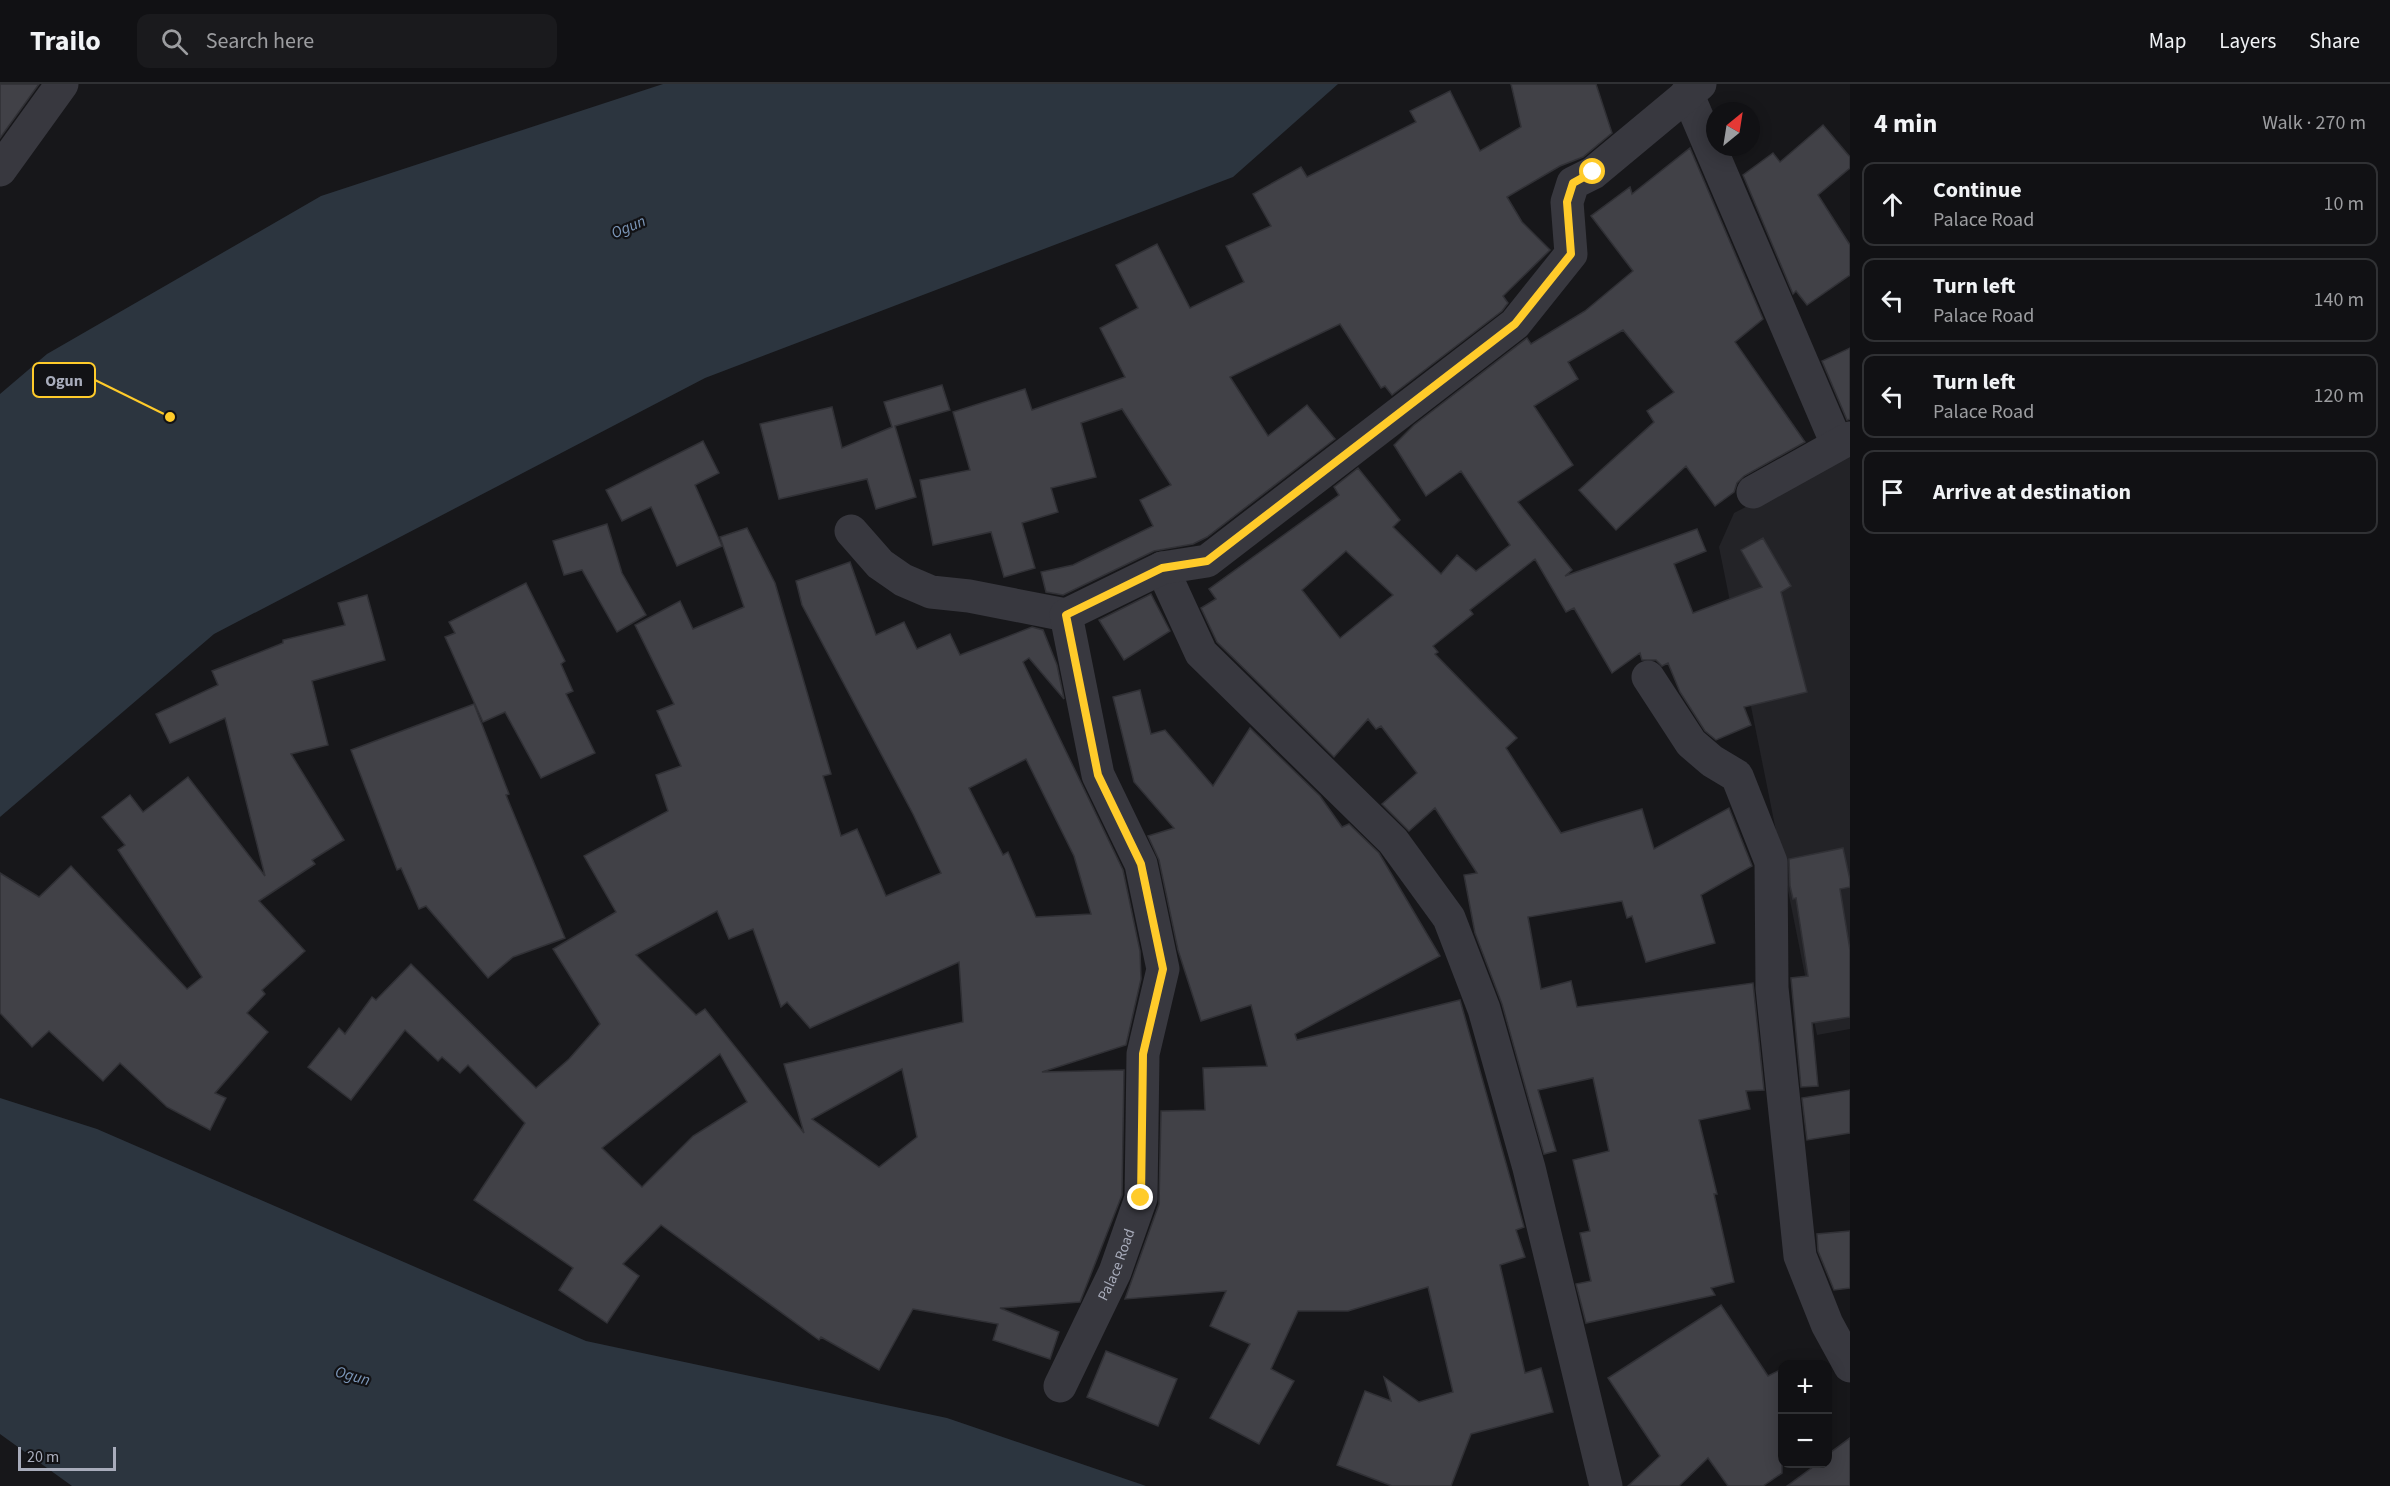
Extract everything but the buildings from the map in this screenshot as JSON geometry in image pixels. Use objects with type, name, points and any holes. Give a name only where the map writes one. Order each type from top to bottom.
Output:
[{"type":"street","points":[[0,170],[62,84]]},
{"type":"street","points":[[851,531],[880,564],[903,580],[931,592],[969,596],[1066,615],[1162,568],[1207,561],[1515,324],[1571,254],[1567,202],[1573,183],[1593,172],[1694,88],[1844,441],[1753,492]]},
{"type":"street","points":[[1162,568],[1201,653],[1393,841],[1449,918],[1484,1009],[1529,1168],[1606,1486]]},
{"type":"street","name":"Palace Road","points":[[1060,1386],[1115,1272],[1141,1198],[1143,1054],[1163,969],[1141,864],[1098,775],[1066,615]]},
{"type":"street","points":[[1648,677],[1691,743],[1712,761],[1737,776],[1772,861],[1772,988],[1800,1256],[1827,1324],[1850,1366]]},
{"type":"shaded area","points":[[1850,454],[1850,1029],[1817,1035],[1719,547],[1734,513]]},
{"type":"water","points":[[663,84],[1338,84],[1233,177],[705,378],[214,634],[0,817],[0,394],[47,354],[321,196]]},
{"type":"water","points":[[0,1098],[97,1129],[586,1341],[947,1418],[1146,1486],[72,1486],[0,1434]]},
{"type":"place","name":"Ogun","points":[[170,417]]},
{"type":"route","points":[[1141,1198],[1143,1054],[1163,969],[1141,864],[1098,775],[1066,615],[1162,568],[1207,561],[1515,324],[1571,254],[1567,202],[1573,183],[1593,172]]}]
